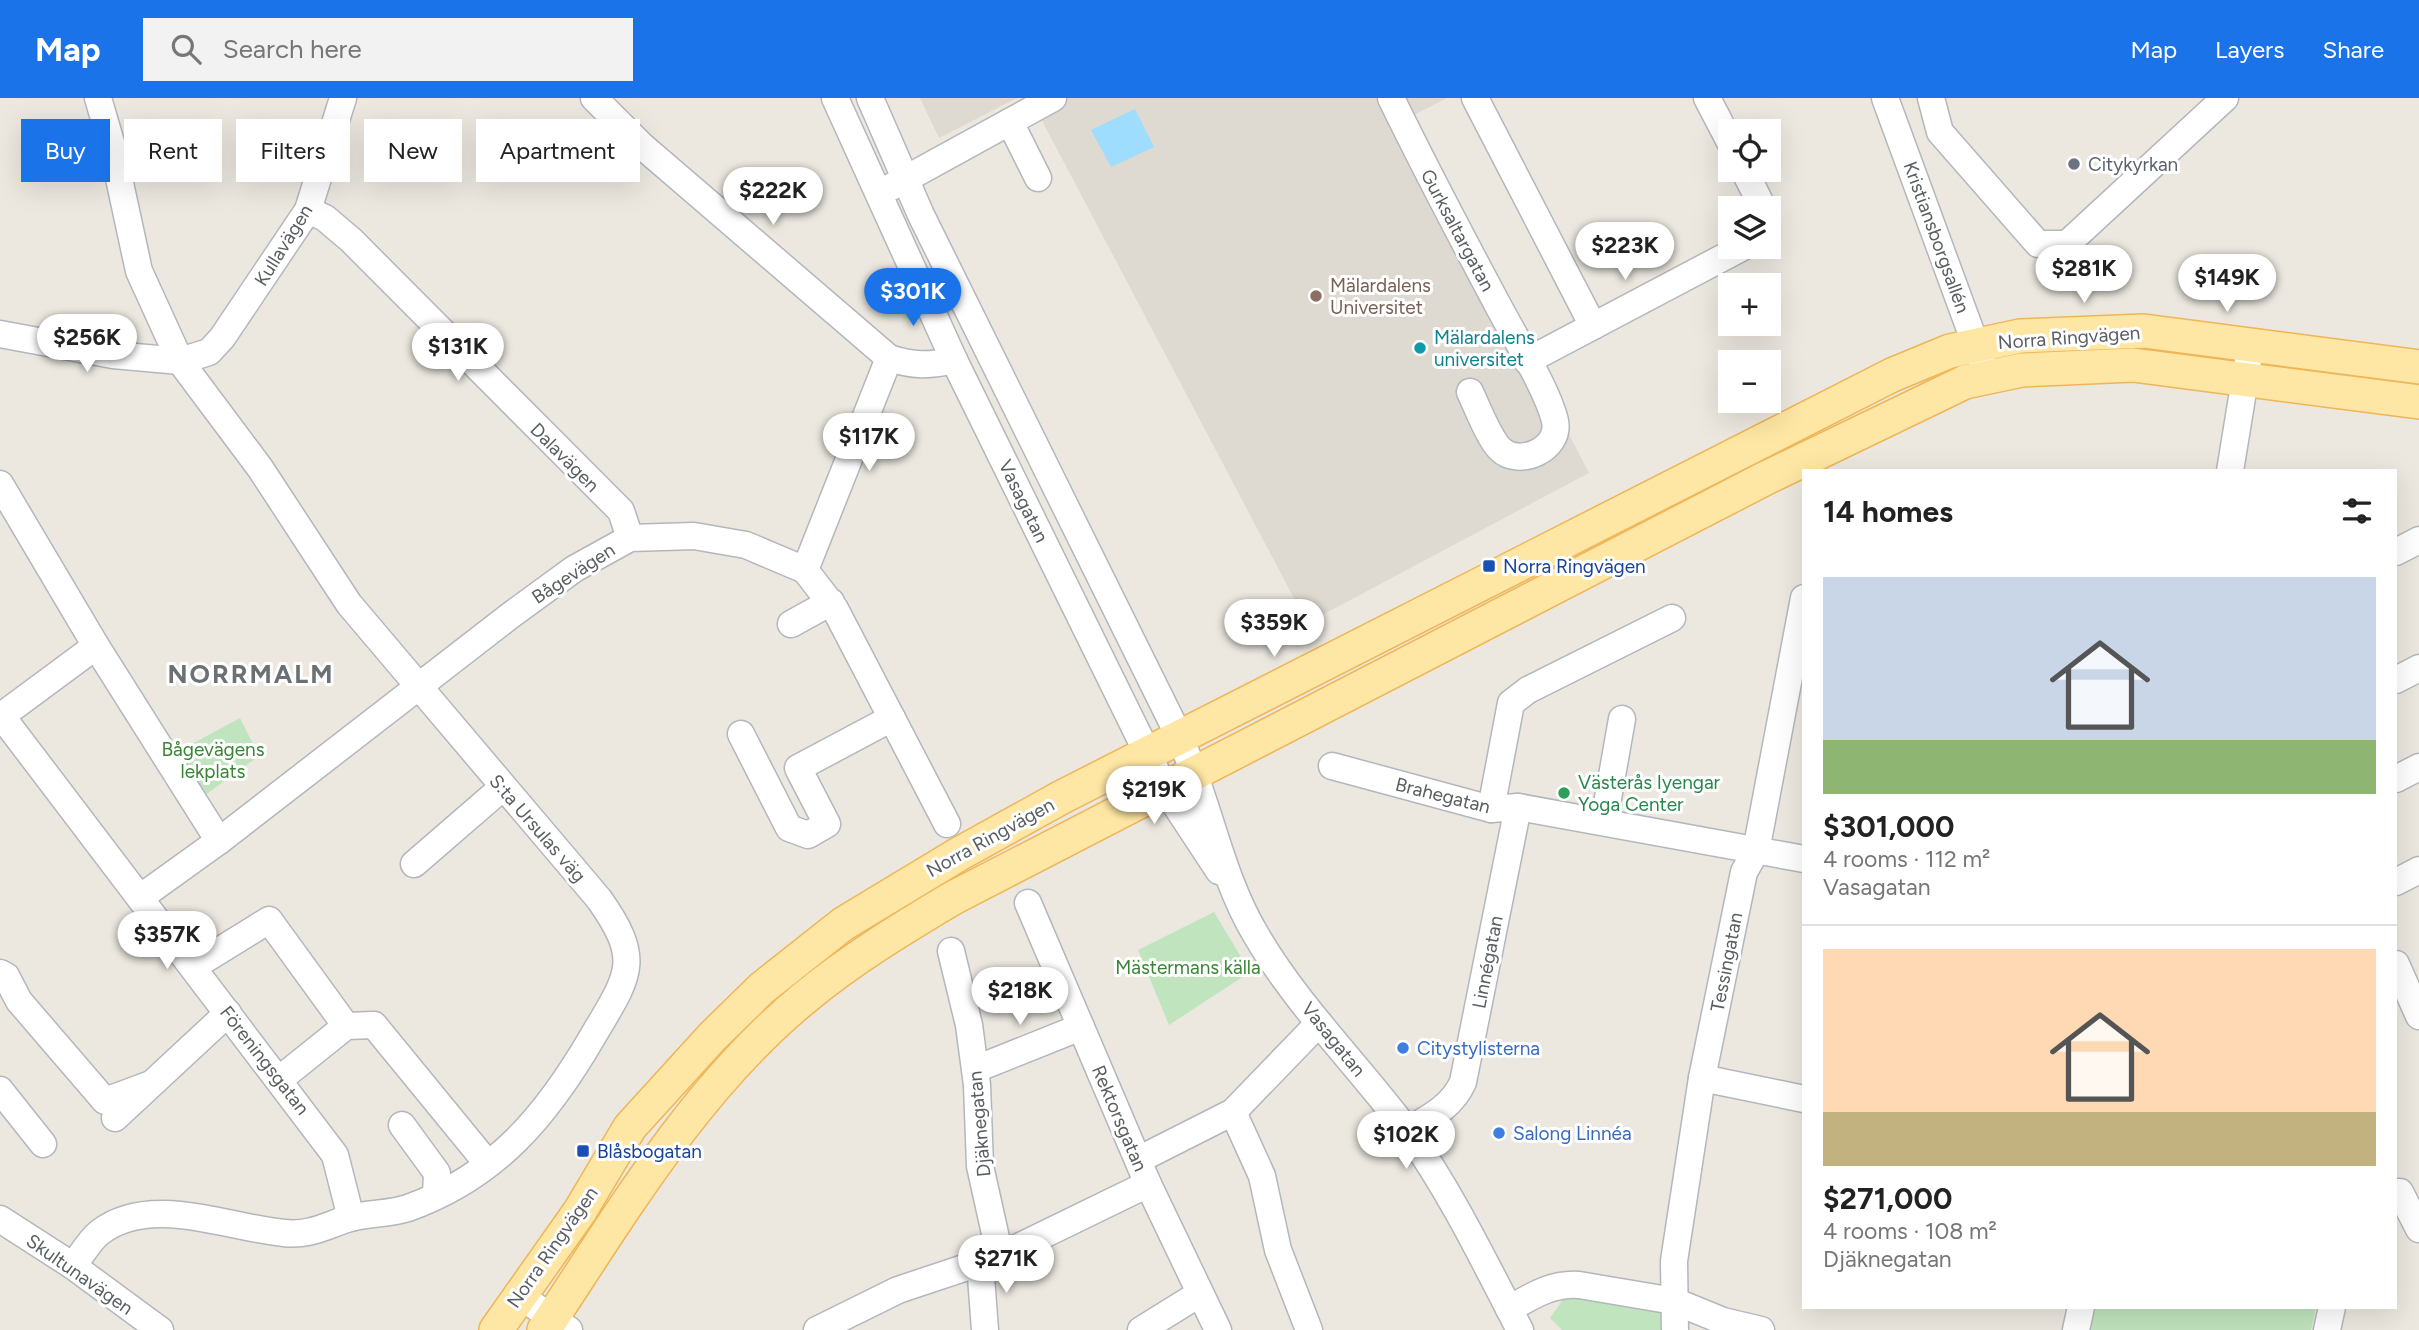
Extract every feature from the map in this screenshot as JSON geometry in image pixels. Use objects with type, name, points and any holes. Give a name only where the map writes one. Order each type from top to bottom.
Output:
[{"type":"main road","name":"Norra Ringvägen","points":[[496,1330],[580,1211],[630,1127],[712,1037],[762,988],[833,931],[882,899],[1039,810],[1892,375],[1950,351],[2020,336],[2144,331],[2419,368]]},
{"type":"main road","name":"Norra Ringvägen","points":[[555,1326],[669,1145],[721,1079],[802,1000],[866,951],[953,898],[1766,478],[1941,393],[1987,377],[2022,370],[2133,365],[2419,402]]},
{"type":"street","name":"S:ta Ursulas väg","points":[[73,1266],[99,1233],[120,1222],[145,1215],[233,1223],[285,1233],[316,1232],[351,1218],[406,1209],[436,1195],[518,1140],[547,1110],[627,976],[627,949],[616,923],[349,604],[260,468],[180,361],[139,271],[98,98]]},
{"type":"street","name":"Kullavägen","points":[[180,361],[209,352],[222,338],[308,209],[343,98]]},
{"type":"street","points":[[594,98],[641,145],[889,358],[911,366],[935,365],[954,360]]},
{"type":"street","name":"Vasagatan","points":[[835,98],[954,360],[1165,789],[1235,892],[1261,942],[1319,1023],[1407,1131],[1451,1198],[1514,1320]]},
{"type":"street","name":"Vasagatan","points":[[870,98],[905,179],[1180,738],[1196,773],[1235,892]]},
{"type":"street","points":[[878,195],[1053,98]]},
{"type":"street","name":"Gurksaltargatan","points":[[1391,98],[1527,360],[1555,421],[1555,434],[1547,446],[1531,455],[1514,457],[1499,449],[1470,392]]},
{"type":"street","points":[[1475,98],[1593,326]]},
{"type":"street","points":[[1707,98],[1718,119]]},
{"type":"street","name":"Kristiansborgsallén","points":[[1885,98],[1987,377]]},
{"type":"street","points":[[1931,98],[1940,132],[2038,244],[2067,244],[2225,98]]},
{"type":"street","points":[[1010,122],[1038,178]]},
{"type":"street","name":"Dalavägen","points":[[308,209],[325,218],[351,240],[621,511],[630,538]]},
{"type":"street","points":[[1527,360],[1720,259]]},
{"type":"street","points":[[0,334],[113,355],[180,361]]},
{"type":"street","points":[[2230,469],[2250,346]]},
{"type":"street","points":[[805,570],[889,358]]},
{"type":"street","points":[[0,484],[96,646],[219,841]]},
{"type":"street","name":"Bågevägen","points":[[141,897],[219,841],[574,569],[630,538],[694,536],[746,545],[805,570],[831,602],[947,824]]},
{"type":"street","points":[[2397,551],[2419,540]]},
{"type":"street","points":[[791,624],[831,602]]},
{"type":"street","name":"Tessingatan","points":[[1675,1330],[1674,1261],[1702,1078],[1744,872],[1756,851],[1802,609]]},
{"type":"street","points":[[1491,809],[1511,703],[1528,690],[1672,618]]},
{"type":"street","points":[[0,716],[96,646]]},
{"type":"street","points":[[2397,679],[2419,668]]},
{"type":"street","name":"Föreningsgatan","points":[[0,716],[280,1079],[335,1155],[351,1218]]},
{"type":"street","points":[[740,734],[789,828],[808,835],[827,824],[798,768],[892,718]]},
{"type":"street","points":[[1604,821],[1622,719]]},
{"type":"street","name":"Brahegatan","points":[[1332,766],[1491,809],[1518,807],[1802,859]]},
{"type":"street","points":[[2397,778],[2419,767]]},
{"type":"street","points":[[414,864],[503,787]]},
{"type":"street","name":"Linnégatan","points":[[1407,1131],[1444,1108],[1456,1097],[1463,1082],[1518,807]]},
{"type":"street","points":[[2397,881],[2419,870]]},
{"type":"street","name":"Rektorsgatan","points":[[1028,903],[1143,1172],[1177,1238],[1199,1294],[1218,1330]]},
{"type":"street","points":[[193,967],[269,920],[346,1026]]},
{"type":"street","name":"Djäknegatan","points":[[951,951],[969,1025],[975,1069],[980,1166],[990,1260],[985,1330]]},
{"type":"street","points":[[0,973],[6,976],[19,1001],[105,1101],[151,1084]]},
{"type":"street","points":[[2406,973],[2419,1016]]},
{"type":"street","points":[[115,1118],[228,1013]]},
{"type":"street","points":[[817,1330],[898,1290],[990,1260],[1143,1172],[1233,1112],[1319,1023]]},
{"type":"street","points":[[280,1079],[346,1026],[374,1025],[487,1163]]},
{"type":"street","points":[[975,1069],[1081,1027]]},
{"type":"street","points":[[1702,1078],[1802,1099]]},
{"type":"street","points":[[0,1090],[43,1144]]},
{"type":"street","points":[[1233,1112],[1262,1177],[1279,1250],[1309,1330]]},
{"type":"street","points":[[402,1125],[437,1173],[436,1195]]},
{"type":"street","points":[[2397,1192],[2400,1192],[2419,1229]]},
{"type":"street","name":"Skultunavägen","points":[[0,1219],[73,1266],[160,1330]]},
{"type":"street","points":[[1514,1320],[1548,1288],[1564,1284],[1674,1301],[1723,1321],[1761,1330]]},
{"type":"street","points":[[519,1294],[555,1326]]},
{"type":"street","points":[[1141,1330],[1199,1294]]},
{"type":"street","points":[[2076,1330],[2081,1309]]},
{"type":"street","points":[[2327,1330],[2332,1309]]},
{"type":"shaded area","points":[[920,98],[1017,98],[939,138]]},
{"type":"shaded area","name":"Mälardalens Universitet","points":[[1030,98],[1447,98],[1406,119],[1589,473],[1307,623]]},
{"type":"green space","name":"Bågevägens lekplats","points":[[240,718],[259,756],[201,798],[175,753]]},
{"type":"green space","name":"Mästermans källa","points":[[1214,912],[1250,972],[1169,1025],[1138,950]]},
{"type":"green space","points":[[1569,1291],[1672,1315],[1668,1330],[1562,1330],[1550,1318]]},
{"type":"green space","points":[[2095,1309],[2316,1309],[2311,1330],[2090,1330]]},
{"type":"water","points":[[1135,109],[1154,147],[1111,167],[1091,130]]},
{"type":"place","name":"Citykyrkan","points":[[2074,164]]},
{"type":"place","name":"Mälardalens Universitet","points":[[1316,296]]},
{"type":"place","name":"Mälardalens universitet","points":[[1420,348]]},
{"type":"place","name":"Norra Ringvägen","points":[[1489,566]]},
{"type":"place","name":"Västerås Iyengar Yoga Center","points":[[1564,793]]},
{"type":"place","name":"Citystylisterna","points":[[1403,1048]]},
{"type":"place","name":"Salong Linnéa","points":[[1499,1133]]},
{"type":"place","name":"Blåsbogatan","points":[[583,1151]]},
{"type":"district","name":"NORRMALM","points":[[251,674]]}]
